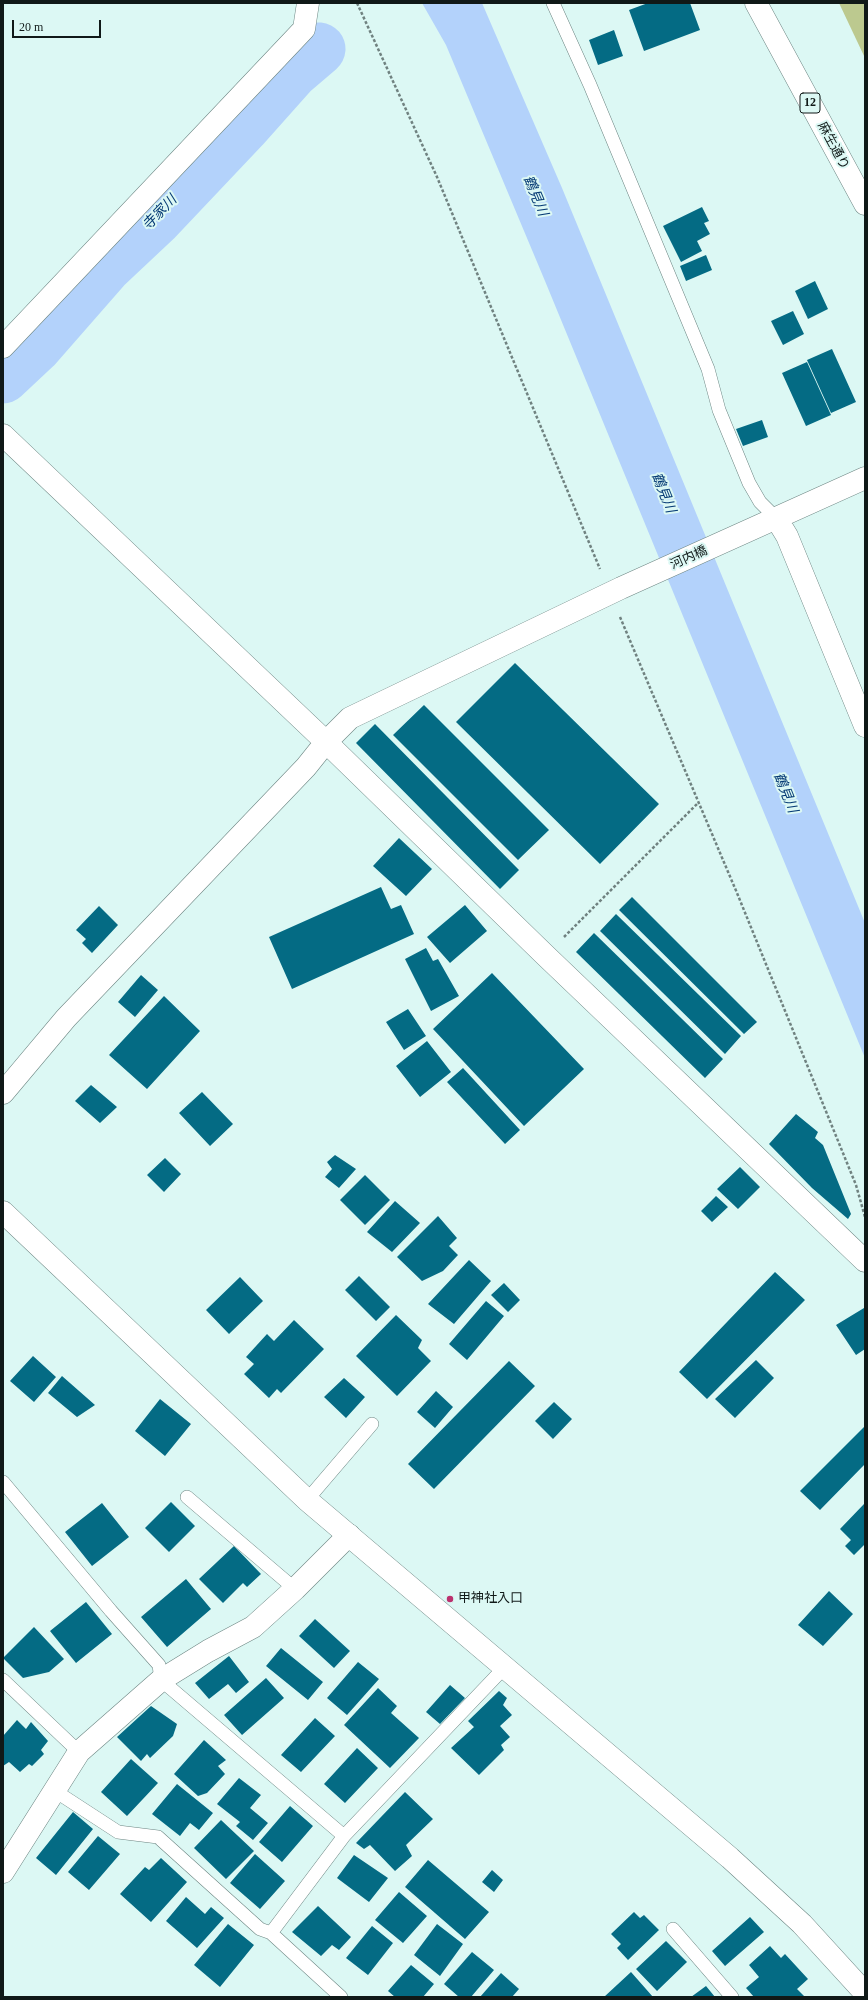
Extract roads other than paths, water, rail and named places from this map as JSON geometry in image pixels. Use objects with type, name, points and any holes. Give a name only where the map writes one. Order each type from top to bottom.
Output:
[{"type":"street","points":[[3,347],[304,30],[308,3]]},
{"type":"street","name":"麻生通り","points":[[756,3],[865,204]]},
{"type":"street","points":[[3,435],[326,742],[545,955],[865,1260]]},
{"type":"street","name":"河内橋","points":[[3,1093],[66,1018],[306,767],[326,742],[350,718],[621,588],[865,478]]},
{"type":"street","points":[[767,523],[787,536],[865,726]]},
{"type":"street","points":[[3,1212],[308,1500],[504,1668],[730,1858],[802,1924],[865,1993]]},
{"type":"street","points":[[3,1872],[79,1752],[161,1680],[208,1651],[253,1627],[295,1589],[349,1535]]},
{"type":"lane","points":[[553,3],[593,92],[708,369],[719,410],[749,483],[760,502],[767,523]]},
{"type":"lane","points":[[308,1500],[372,1424]]},
{"type":"lane","points":[[3,1482],[110,1611],[159,1665],[161,1680],[344,1836]]},
{"type":"lane","points":[[187,1497],[295,1589]]},
{"type":"lane","points":[[271,1933],[344,1836],[504,1668]]},
{"type":"lane","points":[[3,1680],[79,1752]]},
{"type":"lane","points":[[55,1791],[118,1832],[158,1837],[260,1929],[271,1933],[341,1997]]},
{"type":"lane","points":[[674,1929],[732,1997]]},
{"type":"water","name":"鶴見川","points":[[422,3],[482,3],[562,188],[865,923],[865,1058],[545,281],[446,45]]},
{"type":"waterway","name":"寺家川","points":[[3,377],[35,347],[105,267],[155,220],[243,127],[292,72],[319,49]]},
{"type":"place","name":"甲神社入口","points":[[450,1599]]}]
